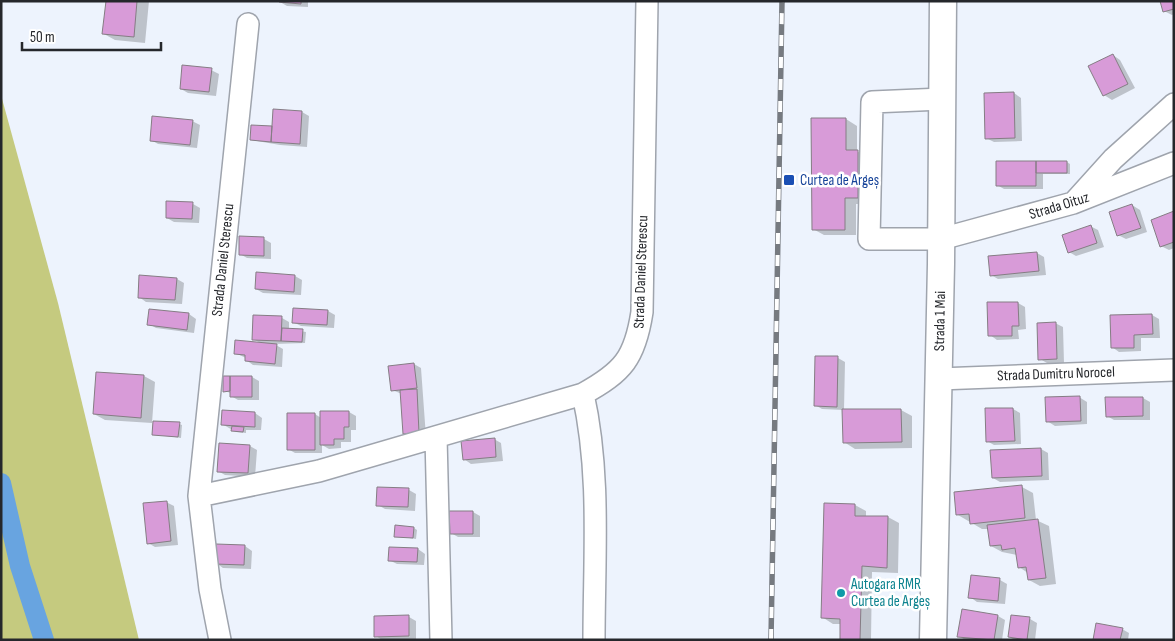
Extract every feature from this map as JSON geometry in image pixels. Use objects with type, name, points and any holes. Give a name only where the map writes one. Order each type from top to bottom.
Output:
[{"type":"main road","name":"Strada 1 Mai","points":[[933,640],[939,379],[943,1]]},
{"type":"street","name":"Strada Daniel Sterescu","points":[[199,496],[319,471],[583,394],[606,381],[625,364],[638,338],[642,312],[647,1]]},
{"type":"street","name":"Strada Daniel Sterescu","points":[[220,640],[210,589],[199,496],[248,24]]},
{"type":"street","name":"Strada Oituz","points":[[942,99],[872,102],[869,239],[941,239],[1073,203],[1174,164]]},
{"type":"street","points":[[1073,203],[1113,159],[1174,104]]},
{"type":"street","points":[[1113,159],[1130,181]]},
{"type":"street","name":"Strada Dumitru Norocel","points":[[939,379],[1174,370]]},
{"type":"street","points":[[583,394],[590,427],[594,475],[594,640]]},
{"type":"street","points":[[436,437],[441,640]]},
{"type":"green space","points":[[1,95],[58,303],[139,640],[1,640]]},
{"type":"building","points":[[106,1],[137,1],[134,37],[102,34]]},
{"type":"building","points":[[301,1],[301,4],[279,2]]},
{"type":"building","points":[[1160,1],[1174,1],[1174,9],[1163,12]]},
{"type":"building","points":[[1113,54],[1128,84],[1103,96],[1088,66]]},
{"type":"building","points":[[182,65],[212,68],[209,92],[180,89]]},
{"type":"building","points":[[1014,92],[1015,138],[985,139],[984,93]]},
{"type":"building","points":[[273,109],[302,111],[300,144],[271,142]]},
{"type":"building","points":[[152,116],[193,120],[190,145],[150,141]]},
{"type":"building","points":[[811,118],[846,118],[846,150],[858,150],[858,198],[845,198],[845,230],[812,230]]},
{"type":"building","points":[[251,125],[272,126],[271,142],[250,140]]},
{"type":"building","points":[[996,161],[1036,161],[1036,186],[996,186]]},
{"type":"building","points":[[1036,161],[1067,161],[1067,173],[1036,173]]},
{"type":"building","points":[[166,201],[193,202],[192,219],[166,218]]},
{"type":"building","points":[[1132,204],[1141,228],[1117,236],[1109,212]]},
{"type":"building","points":[[1174,211],[1174,242],[1160,247],[1151,220]]},
{"type":"building","points":[[1091,225],[1097,243],[1068,253],[1062,235]]},
{"type":"building","points":[[239,236],[264,237],[264,256],[239,255]]},
{"type":"building","points":[[1037,252],[1039,271],[990,276],[988,256]]},
{"type":"building","points":[[256,272],[295,275],[294,292],[255,289]]},
{"type":"building","points":[[139,275],[177,278],[175,300],[138,298]]},
{"type":"building","points":[[987,302],[1018,302],[1019,326],[1012,326],[1012,336],[988,336]]},
{"type":"building","points":[[293,308],[328,310],[327,325],[292,323]]},
{"type":"building","points":[[149,309],[189,313],[187,330],[147,325]]},
{"type":"building","points":[[1152,314],[1153,334],[1134,335],[1134,348],[1111,348],[1110,315]]},
{"type":"building","points":[[253,315],[282,316],[281,341],[252,340]]},
{"type":"building","points":[[1056,322],[1057,359],[1038,360],[1037,323]]},
{"type":"building","points":[[282,328],[303,329],[302,342],[281,341]]},
{"type":"building","points":[[235,340],[277,344],[275,364],[245,361],[245,355],[234,354]]},
{"type":"building","points":[[815,356],[838,356],[837,407],[814,406]]},
{"type":"building","points":[[414,363],[417,388],[391,391],[388,366]]},
{"type":"building","points":[[96,372],[144,375],[141,418],[93,414]]},
{"type":"building","points":[[223,376],[230,376],[230,391],[223,392]]},
{"type":"building","points":[[230,376],[252,376],[252,397],[230,397]]},
{"type":"building","points":[[417,389],[419,433],[403,434],[400,390]]},
{"type":"building","points":[[1080,396],[1081,421],[1046,422],[1045,397]]},
{"type":"building","points":[[1105,397],[1143,397],[1143,416],[1106,417]]},
{"type":"building","points":[[985,408],[1013,408],[1015,441],[986,442]]},
{"type":"building","points":[[842,409],[901,409],[902,442],[843,443]]},
{"type":"building","points":[[222,410],[255,412],[255,427],[221,425]]},
{"type":"building","points":[[320,411],[349,411],[349,427],[344,427],[344,439],[334,439],[334,445],[320,445]]},
{"type":"building","points":[[287,413],[315,413],[315,450],[287,450]]},
{"type":"building","points":[[153,421],[180,422],[178,437],[152,435]]},
{"type":"building","points":[[232,426],[244,427],[243,432],[231,431]]},
{"type":"building","points":[[495,438],[496,457],[463,460],[461,441]]},
{"type":"building","points":[[219,443],[250,445],[248,473],[217,472]]},
{"type":"building","points":[[1041,448],[1042,476],[992,478],[990,450]]},
{"type":"building","points":[[1022,485],[1025,518],[970,524],[969,514],[956,515],[954,492]]},
{"type":"building","points":[[377,487],[409,488],[408,507],[376,506]]},
{"type":"building","points":[[167,501],[171,541],[147,544],[143,503]]},
{"type":"building","name":"Autogara RMR Curtea de Argeș","points":[[824,503],[855,504],[855,516],[888,516],[887,568],[862,566],[860,640],[840,640],[840,619],[821,618]]},
{"type":"building","points":[[449,511],[473,511],[473,534],[450,534]]},
{"type":"building","points":[[1038,519],[1046,578],[1028,580],[1026,567],[1018,568],[1015,548],[1002,550],[1001,545],[990,546],[987,525]]},
{"type":"building","points":[[395,525],[414,527],[413,538],[394,537]]},
{"type":"building","points":[[216,544],[245,545],[244,565],[215,564]]},
{"type":"building","points":[[389,547],[418,548],[417,562],[388,561]]},
{"type":"building","points":[[971,575],[1000,578],[998,601],[968,598]]},
{"type":"building","points":[[962,609],[998,615],[994,640],[957,637]]},
{"type":"building","points":[[409,615],[409,636],[374,637],[374,616]]},
{"type":"building","points":[[1011,615],[1030,617],[1027,640],[1008,637]]},
{"type":"building","points":[[1096,623],[1123,628],[1120,640],[1093,640]]},
{"type":"waterway","points":[[1,483],[20,566],[44,640]]},
{"type":"railway","points":[[771,640],[782,1]]},
{"type":"place","name":"Curtea de Argeș","points":[[789,180]]},
{"type":"place","name":"Autogara RMR Curtea de Argeș","points":[[841,593]]}]
